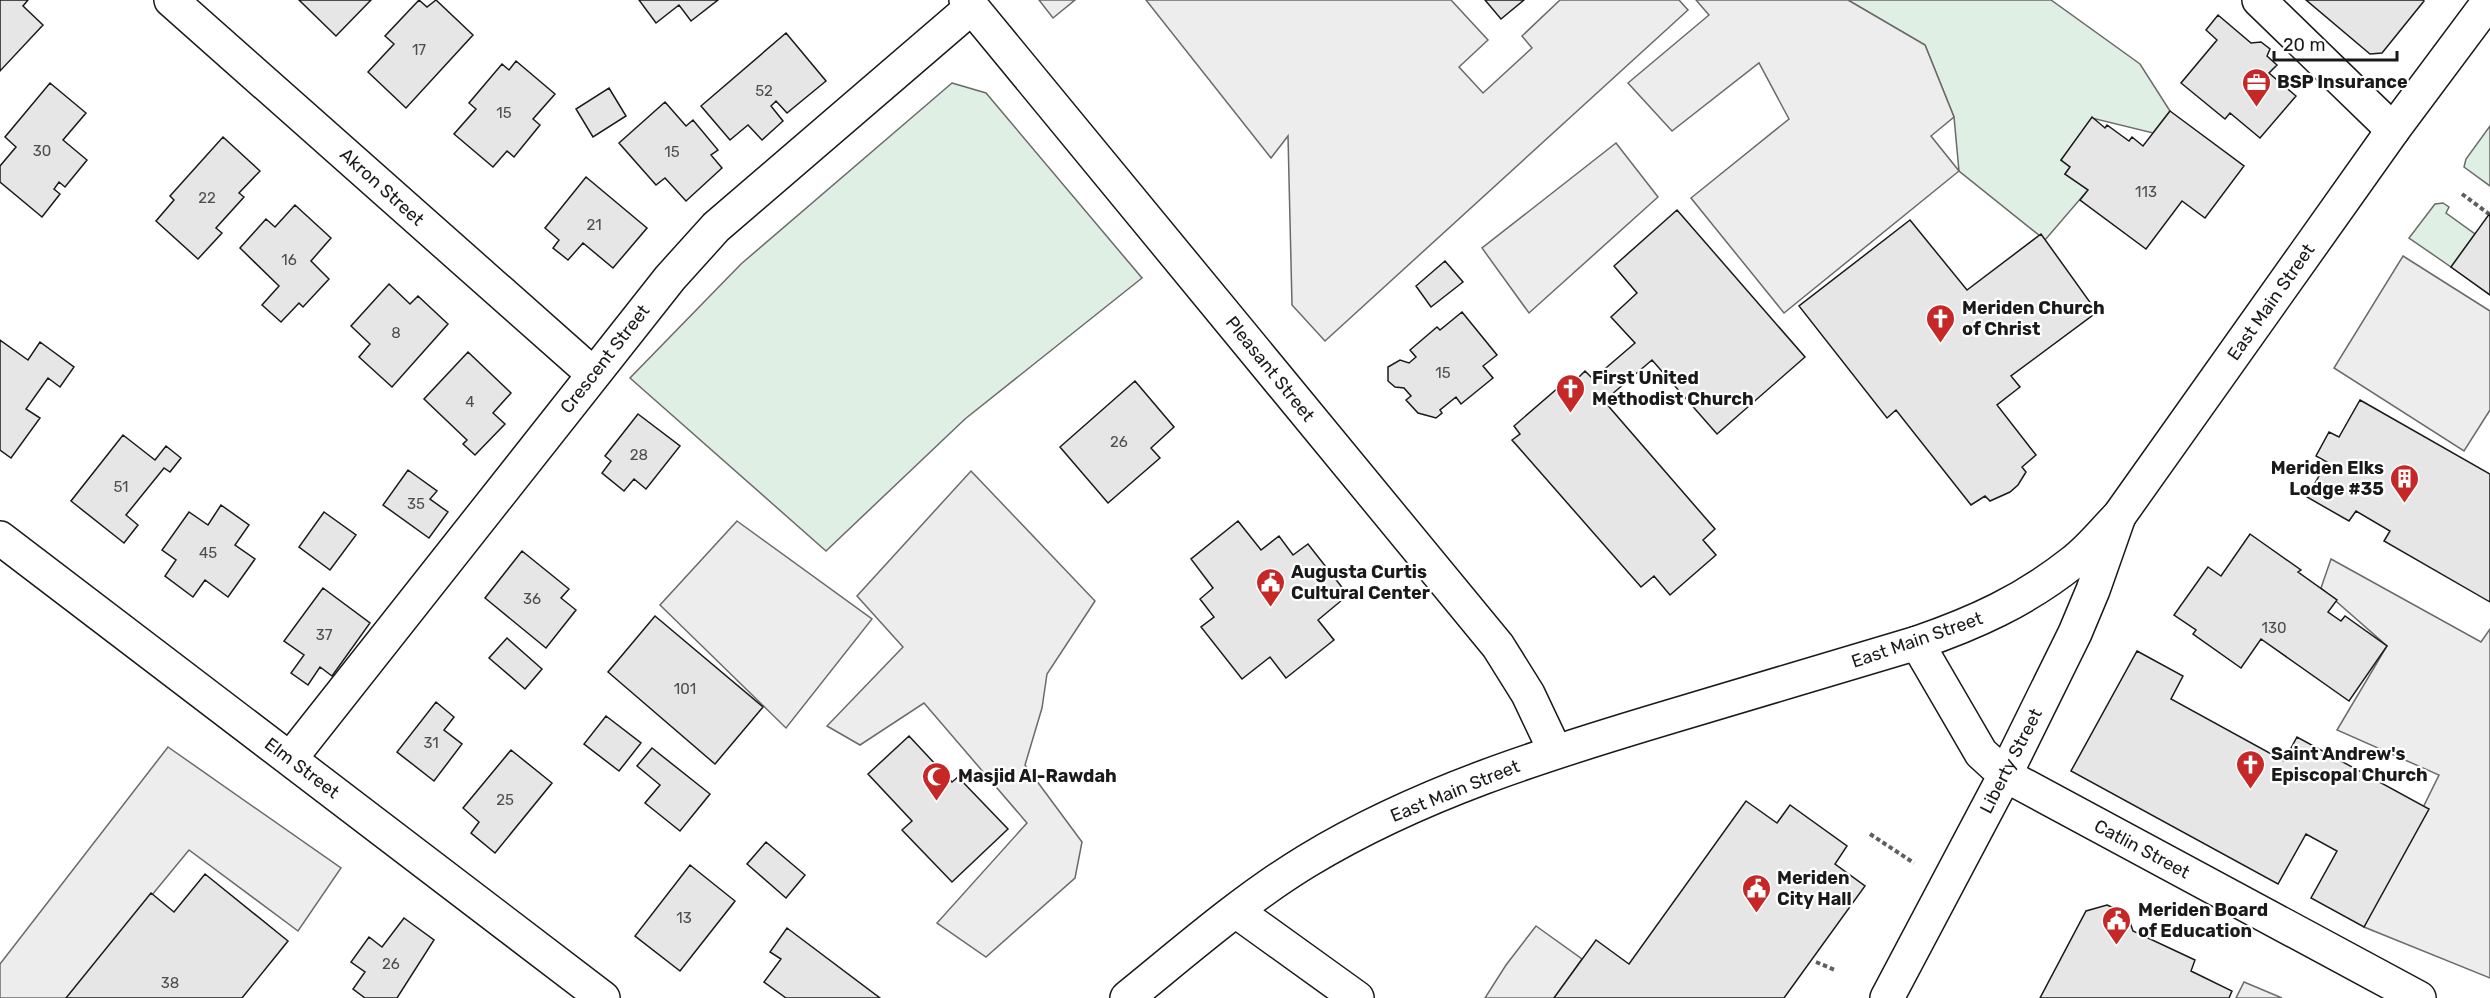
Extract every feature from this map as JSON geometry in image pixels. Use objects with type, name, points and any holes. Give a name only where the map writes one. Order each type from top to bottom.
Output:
[{"type":"street","name":"Akron Street","points":[[171,0],[593,374]]},
{"type":"street","points":[[2259,0],[2392,130]]},
{"type":"street","name":"East Main Street","points":[[1127,998],[1236,911],[1306,861],[1373,825],[1442,794],[1555,751],[1917,644],[1976,622],[2026,596],[2075,561],[2119,516],[2392,130],[2490,0]]},
{"type":"street","name":"Crescent Street","points":[[290,759],[670,278],[716,227],[969,4]]},
{"type":"street","name":"Pleasant Street","points":[[969,4],[1498,646],[1528,694],[1555,751]]},
{"type":"street","name":"Liberty Street","points":[[1887,998],[2005,775],[2075,633],[2093,591],[2119,516]]},
{"type":"street","name":"Elm Street","points":[[0,538],[603,998]]},
{"type":"street","name":"Catlin Street","points":[[1917,644],[1981,753],[2005,775],[2420,998]]},
{"type":"street","points":[[1236,911],[1357,998]]},
{"type":"path","points":[[2462,194],[2489,214]]},
{"type":"path","points":[[1870,834],[1920,867]]},
{"type":"path","points":[[1816,962],[1834,970]]},
{"type":"green space","points":[[1848,0],[2051,0],[2140,64],[2170,111],[2153,133],[2092,118],[2061,160],[2070,167],[2065,174],[2088,190],[2045,240],[1959,171],[1954,117],[1925,45]]},
{"type":"green space","points":[[952,83],[986,93],[1142,278],[965,419],[826,551],[630,378],[741,264]]},
{"type":"green space","points":[[2490,126],[2490,186],[2464,167],[2466,159]]},
{"type":"green space","points":[[2443,203],[2449,207],[2446,213],[2475,234],[2451,267],[2409,238],[2435,204]]},
{"type":"shaded area","points":[[1039,0],[1075,0],[1053,18]]},
{"type":"shaded area","points":[[1146,0],[1451,0],[1488,40],[1459,67],[1483,93],[1532,48],[1522,36],[1560,0],[1679,0],[1688,10],[1325,341],[1292,305],[1288,136],[1271,158]]},
{"type":"shaded area","points":[[1696,0],[1848,0],[1925,45],[1954,117],[1931,136],[1959,171],[1784,313],[1691,198],[1789,119],[1759,63],[1672,131],[1628,83],[1709,15]]},
{"type":"shaded area","points":[[1616,143],[1658,197],[1529,313],[1482,248]]},
{"type":"shaded area","points":[[2403,256],[2490,311],[2490,410],[2464,451],[2334,368]]},
{"type":"shaded area","points":[[971,471],[1095,601],[1047,674],[1042,708],[1025,765],[1082,842],[1075,878],[986,957],[937,923],[1027,823],[924,703],[860,745],[827,726],[903,647],[857,596]]},
{"type":"shaded area","points":[[737,521],[872,619],[786,728],[660,605]]},
{"type":"shaded area","points":[[2331,559],[2481,642],[2490,629],[2490,978],[2364,927],[2439,775],[2337,730],[2387,646],[2321,588]]},
{"type":"shaded area","points":[[168,747],[341,868],[298,931],[189,850],[67,998],[0,998],[0,964]]},
{"type":"shaded area","points":[[1536,926],[1582,959],[1554,998],[1485,998],[1506,965]]},
{"type":"shaded area","points":[[2244,982],[2282,998],[2236,998]]},
{"type":"building","points":[[0,0],[28,0],[23,6],[43,25],[0,71]]},
{"type":"building","points":[[299,0],[371,0],[336,36]]},
{"type":"building","points":[[419,0],[427,7],[436,0],[473,35],[406,108],[368,72],[394,44],[385,36]]},
{"type":"building","points":[[639,0],[718,0],[691,21],[679,5],[656,23]]},
{"type":"building","points":[[1485,0],[1524,0],[1501,19]]},
{"type":"building","points":[[2306,0],[2424,1],[2382,53],[2370,54]]},
{"type":"building","points":[[2218,15],[2251,43],[2261,42],[2270,49],[2267,56],[2277,65],[2269,73],[2296,96],[2260,138],[2230,113],[2225,119],[2181,83],[2217,40],[2206,30]]},
{"type":"building","points":[[786,33],[826,81],[787,113],[776,101],[771,106],[783,121],[762,140],[748,125],[730,140],[701,106]]},
{"type":"building","points":[[516,61],[555,94],[533,119],[540,125],[514,157],[507,151],[493,167],[454,134],[476,109],[469,103],[502,64],[509,70]]},
{"type":"building","points":[[50,83],[86,113],[63,140],[87,160],[65,187],[59,182],[54,189],[60,194],[42,217],[0,182],[0,166],[16,147],[5,137]]},
{"type":"building","points":[[609,88],[626,116],[593,137],[576,109]]},
{"type":"building","points":[[665,102],[686,126],[693,120],[718,150],[711,155],[722,168],[686,201],[665,178],[656,185],[619,143]]},
{"type":"building","points":[[2170,111],[2244,166],[2205,218],[2182,201],[2146,249],[2080,200],[2088,190],[2065,174],[2070,167],[2061,160],[2092,117],[2105,128],[2107,125],[2129,141],[2132,137],[2143,146]]},
{"type":"building","points":[[223,137],[260,171],[239,193],[244,197],[216,228],[222,233],[198,259],[156,221],[174,200],[170,196]]},
{"type":"building","points":[[586,177],[647,228],[613,268],[583,243],[568,260],[553,248],[559,240],[545,228]]},
{"type":"building","points":[[295,205],[331,238],[311,261],[329,279],[303,307],[299,303],[281,322],[262,305],[279,286],[240,248],[266,219],[275,227]]},
{"type":"building","name":"First United Methodist Church","points":[[1677,210],[1805,357],[1717,434],[1652,360],[1604,401],[1715,529],[1703,540],[1716,555],[1670,595],[1654,576],[1641,587],[1512,440],[1520,434],[1514,426],[1573,375],[1577,379],[1585,371],[1593,379],[1635,343],[1611,317],[1637,293],[1614,266]]},
{"type":"building","points":[[2490,213],[2490,295],[2451,267]]},
{"type":"building","name":"Meriden Church of Christ","points":[[1910,220],[1967,290],[2041,234],[2097,312],[2011,376],[2020,387],[1997,405],[2036,455],[2022,467],[2026,472],[2018,485],[2010,492],[1990,501],[1985,496],[1971,505],[1896,410],[1887,418],[1799,306]]},
{"type":"building","points":[[1445,261],[1463,282],[1431,307],[1416,286]]},
{"type":"building","points":[[389,284],[410,304],[418,296],[448,324],[392,387],[359,357],[370,344],[351,326]]},
{"type":"building","points":[[1462,312],[1497,355],[1483,366],[1493,378],[1461,404],[1456,397],[1440,410],[1442,413],[1436,418],[1418,413],[1406,400],[1411,396],[1404,388],[1395,387],[1388,381],[1388,367],[1400,360],[1409,363],[1416,357],[1410,350],[1437,327],[1440,330]]},
{"type":"building","points":[[0,340],[28,360],[40,342],[74,367],[60,387],[48,378],[26,409],[40,418],[11,458],[0,450]]},
{"type":"building","points":[[468,352],[511,393],[493,413],[505,424],[475,455],[463,444],[467,440],[424,399]]},
{"type":"building","points":[[1135,381],[1174,427],[1151,448],[1160,458],[1108,503],[1060,447]]},
{"type":"building","name":"Meriden Elks Lodge #35","points":[[2360,400],[2490,474],[2490,602],[2384,541],[2390,531],[2356,511],[2349,521],[2307,497],[2327,462],[2316,456],[2329,432],[2339,437]]},
{"type":"building","points":[[638,414],[680,446],[646,489],[634,479],[624,491],[602,473],[611,461],[605,456]]},
{"type":"building","points":[[123,435],[155,460],[166,446],[181,458],[170,472],[164,468],[126,515],[138,525],[124,543],[71,501]]},
{"type":"building","points":[[408,470],[437,491],[430,499],[448,512],[429,538],[383,505]]},
{"type":"building","points":[[221,505],[249,525],[235,545],[255,559],[228,597],[205,580],[193,597],[165,576],[176,560],[162,550],[189,512],[208,525]]},
{"type":"building","points":[[324,512],[356,535],[330,570],[299,547]]},
{"type":"building","name":"Augusta Curtis Cultural Center","points":[[1238,521],[1261,550],[1279,536],[1293,555],[1308,544],[1348,595],[1318,620],[1334,640],[1286,678],[1270,657],[1242,679],[1201,627],[1214,617],[1200,599],[1213,588],[1191,559]]},
{"type":"building","points":[[2250,534],[2301,570],[2298,572],[2337,600],[2328,612],[2341,621],[2345,616],[2387,646],[2349,701],[2261,639],[2241,668],[2193,634],[2196,630],[2174,615],[2208,567],[2221,576]]},
{"type":"building","points":[[522,551],[569,589],[561,598],[576,610],[546,648],[485,598]]},
{"type":"building","points":[[323,588],[370,623],[332,676],[320,667],[308,685],[291,673],[304,655],[284,641]]},
{"type":"building","points":[[655,616],[763,707],[715,764],[608,672]]},
{"type":"building","points":[[507,638],[542,669],[525,689],[489,658]]},
{"type":"building","name":"Saint Andrew's Episcopal Church","points":[[2137,651],[2183,676],[2171,699],[2284,761],[2297,737],[2429,809],[2364,927],[2311,898],[2337,851],[2306,834],[2278,884],[2071,771]]},
{"type":"building","points":[[436,702],[454,717],[444,730],[462,744],[434,781],[397,752]]},
{"type":"building","points":[[606,716],[641,743],[619,771],[584,744]]},
{"type":"building","name":"Masjid Al-Rawdah","points":[[909,736],[952,782],[958,777],[1008,829],[952,882],[902,830],[912,821],[868,774]]},
{"type":"building","points":[[652,748],[710,794],[680,831],[645,803],[660,785],[637,766]]},
{"type":"building","points":[[511,750],[552,783],[495,853],[471,833],[479,822],[463,808]]},
{"type":"building","name":"Meriden City Hall","points":[[1746,801],[1777,823],[1790,805],[1847,846],[1835,864],[1865,886],[1784,998],[1554,998],[1596,940],[1629,964]]},
{"type":"building","points":[[766,842],[805,875],[786,898],[747,864]]},
{"type":"building","points":[[690,865],[735,901],[680,971],[635,936]]},
{"type":"building","points":[[205,874],[288,941],[242,998],[66,998],[151,893],[174,912]]},
{"type":"building","name":"Meriden Board of Education","points":[[2107,905],[2127,914],[2133,931],[2195,960],[2191,971],[2232,991],[2229,998],[2040,998],[2086,911]]},
{"type":"building","points":[[404,918],[434,940],[397,998],[365,998],[353,989],[365,972],[351,962],[369,937],[382,947]]},
{"type":"building","points":[[787,928],[880,998],[786,998],[764,982],[781,959],[770,952]]},
{"type":"place","name":"BSP Insurance","points":[[2256,108]]},
{"type":"place","name":"Meriden Church of Christ","points":[[1941,344]]},
{"type":"place","name":"First United Methodist Church","points":[[1571,414]]},
{"type":"place","name":"Meriden Elks Lodge #35","points":[[2405,504]]},
{"type":"place","name":"Augusta Curtis Cultural Center","points":[[1270,608]]},
{"type":"place","name":"Saint Andrew's Episcopal Church","points":[[2250,790]]},
{"type":"place","name":"Masjid Al-Rawdah","points":[[937,802]]},
{"type":"place","name":"Meriden City Hall","points":[[1756,914]]},
{"type":"place","name":"Meriden Board of Education","points":[[2117,946]]}]
